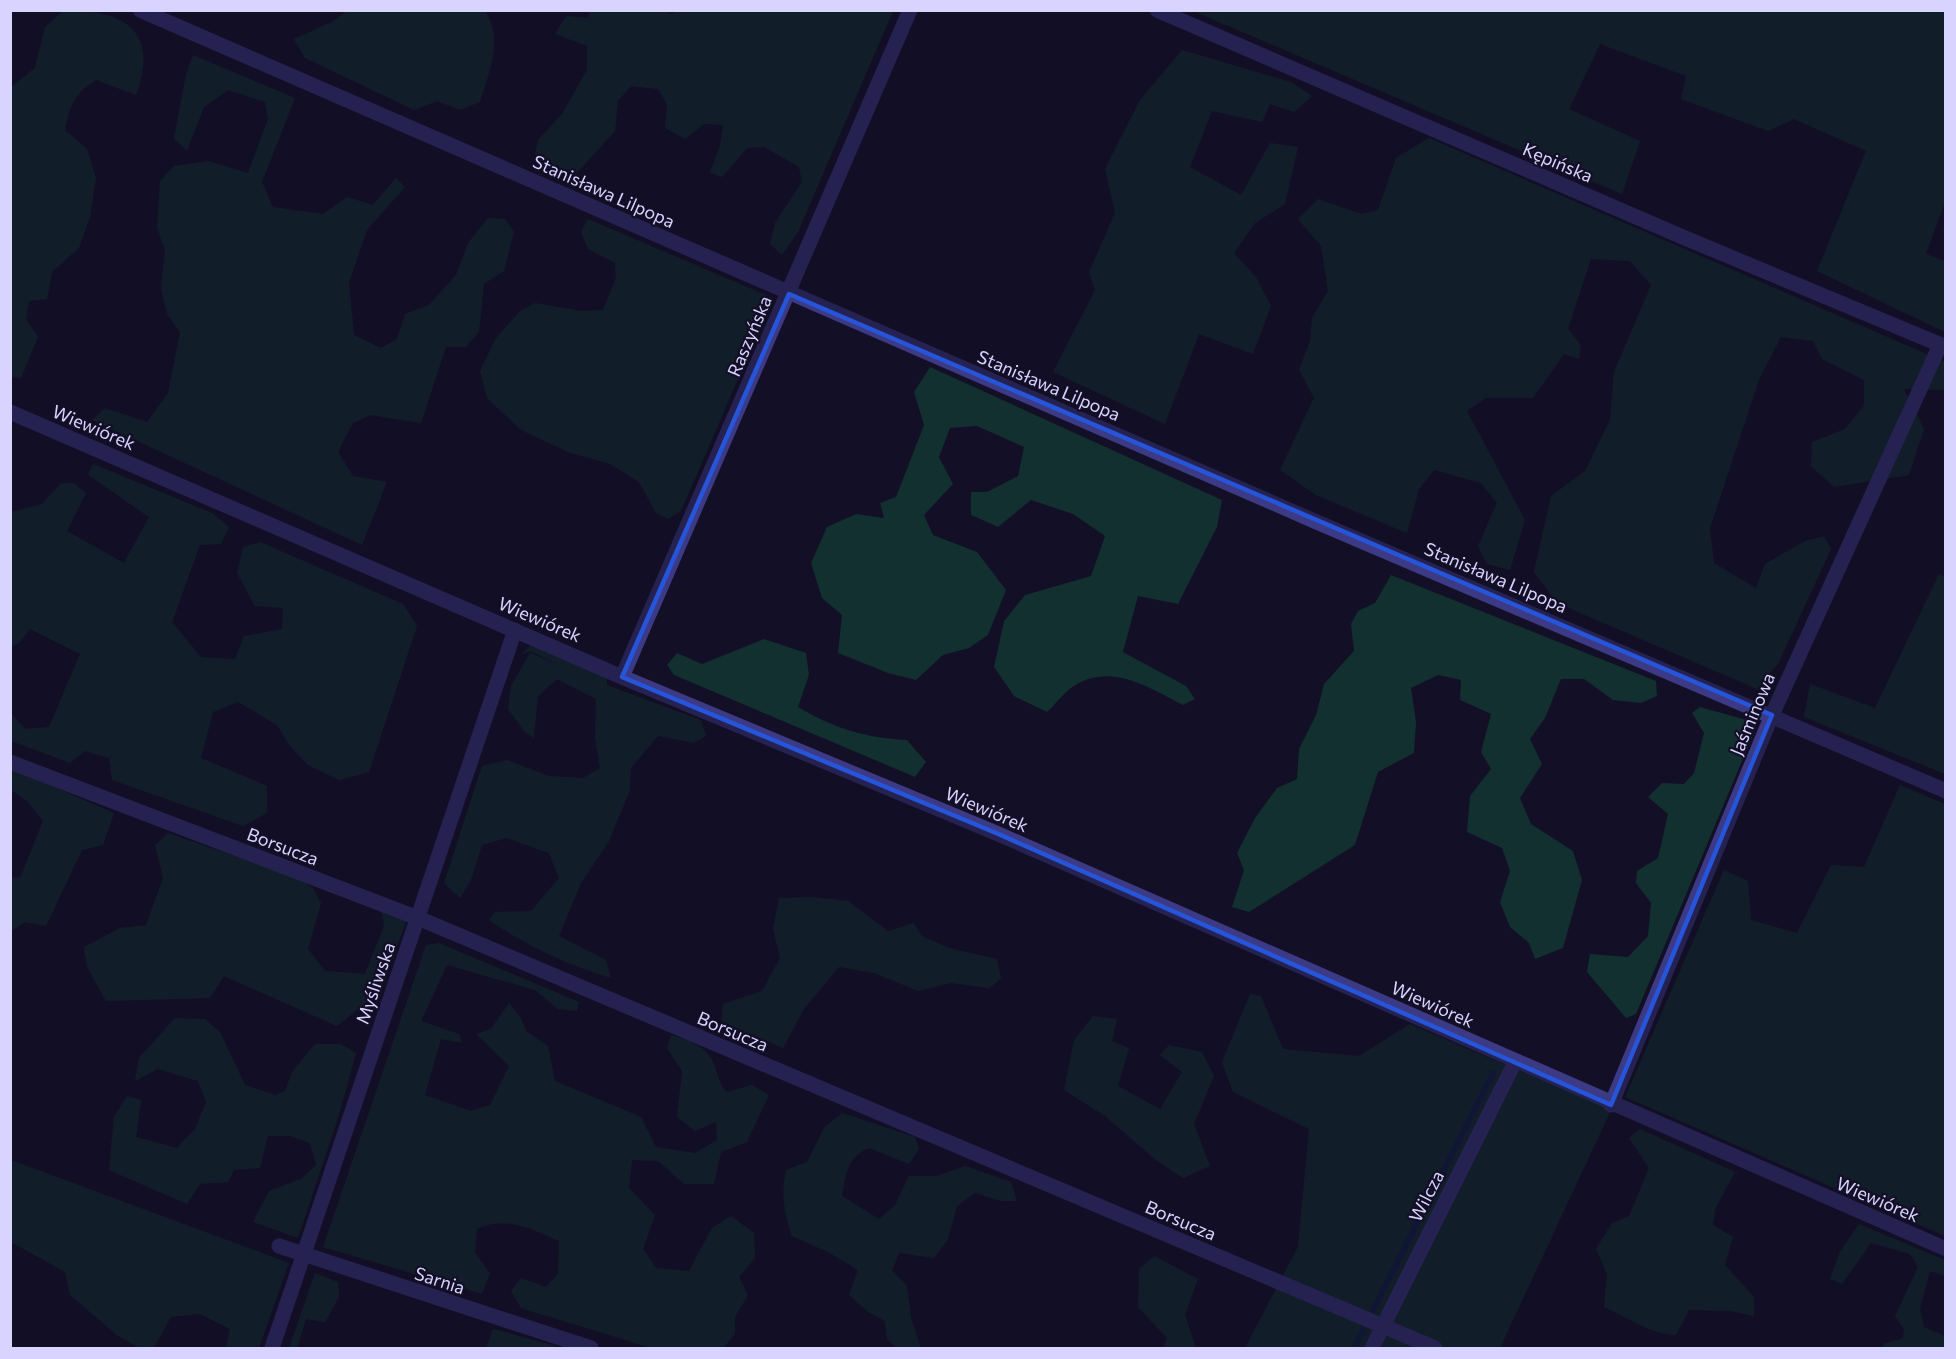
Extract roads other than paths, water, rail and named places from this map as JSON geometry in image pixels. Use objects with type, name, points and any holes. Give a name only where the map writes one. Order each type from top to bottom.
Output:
[{"type":"street","name":"Stanisława Lilpopa","points":[[140,10],[789,294],[1946,791]]},
{"type":"street","name":"Raszyńska","points":[[622,677],[910,10]]},
{"type":"street","name":"Kępińska","points":[[1157,10],[1674,233],[1943,346]]},
{"type":"street","name":"Jaśminowa","points":[[1611,1105],[1772,715],[1943,346]]},
{"type":"street","name":"Wiewiórek","points":[[10,412],[622,677],[996,833],[1611,1105],[1946,1249]]},
{"type":"street","name":"Myśliwska","points":[[272,1348],[515,630]]},
{"type":"street","name":"Borsucza","points":[[10,762],[418,918],[1435,1348]]},
{"type":"street","name":"Wilcza","points":[[1372,1348],[1515,1062]]},
{"type":"street","name":"Sarnia","points":[[279,1246],[591,1348]]},
{"type":"waterway","points":[[1373,1310],[1493,1073]]},
{"type":"waterway","points":[[1354,1348],[1363,1331]]}]
